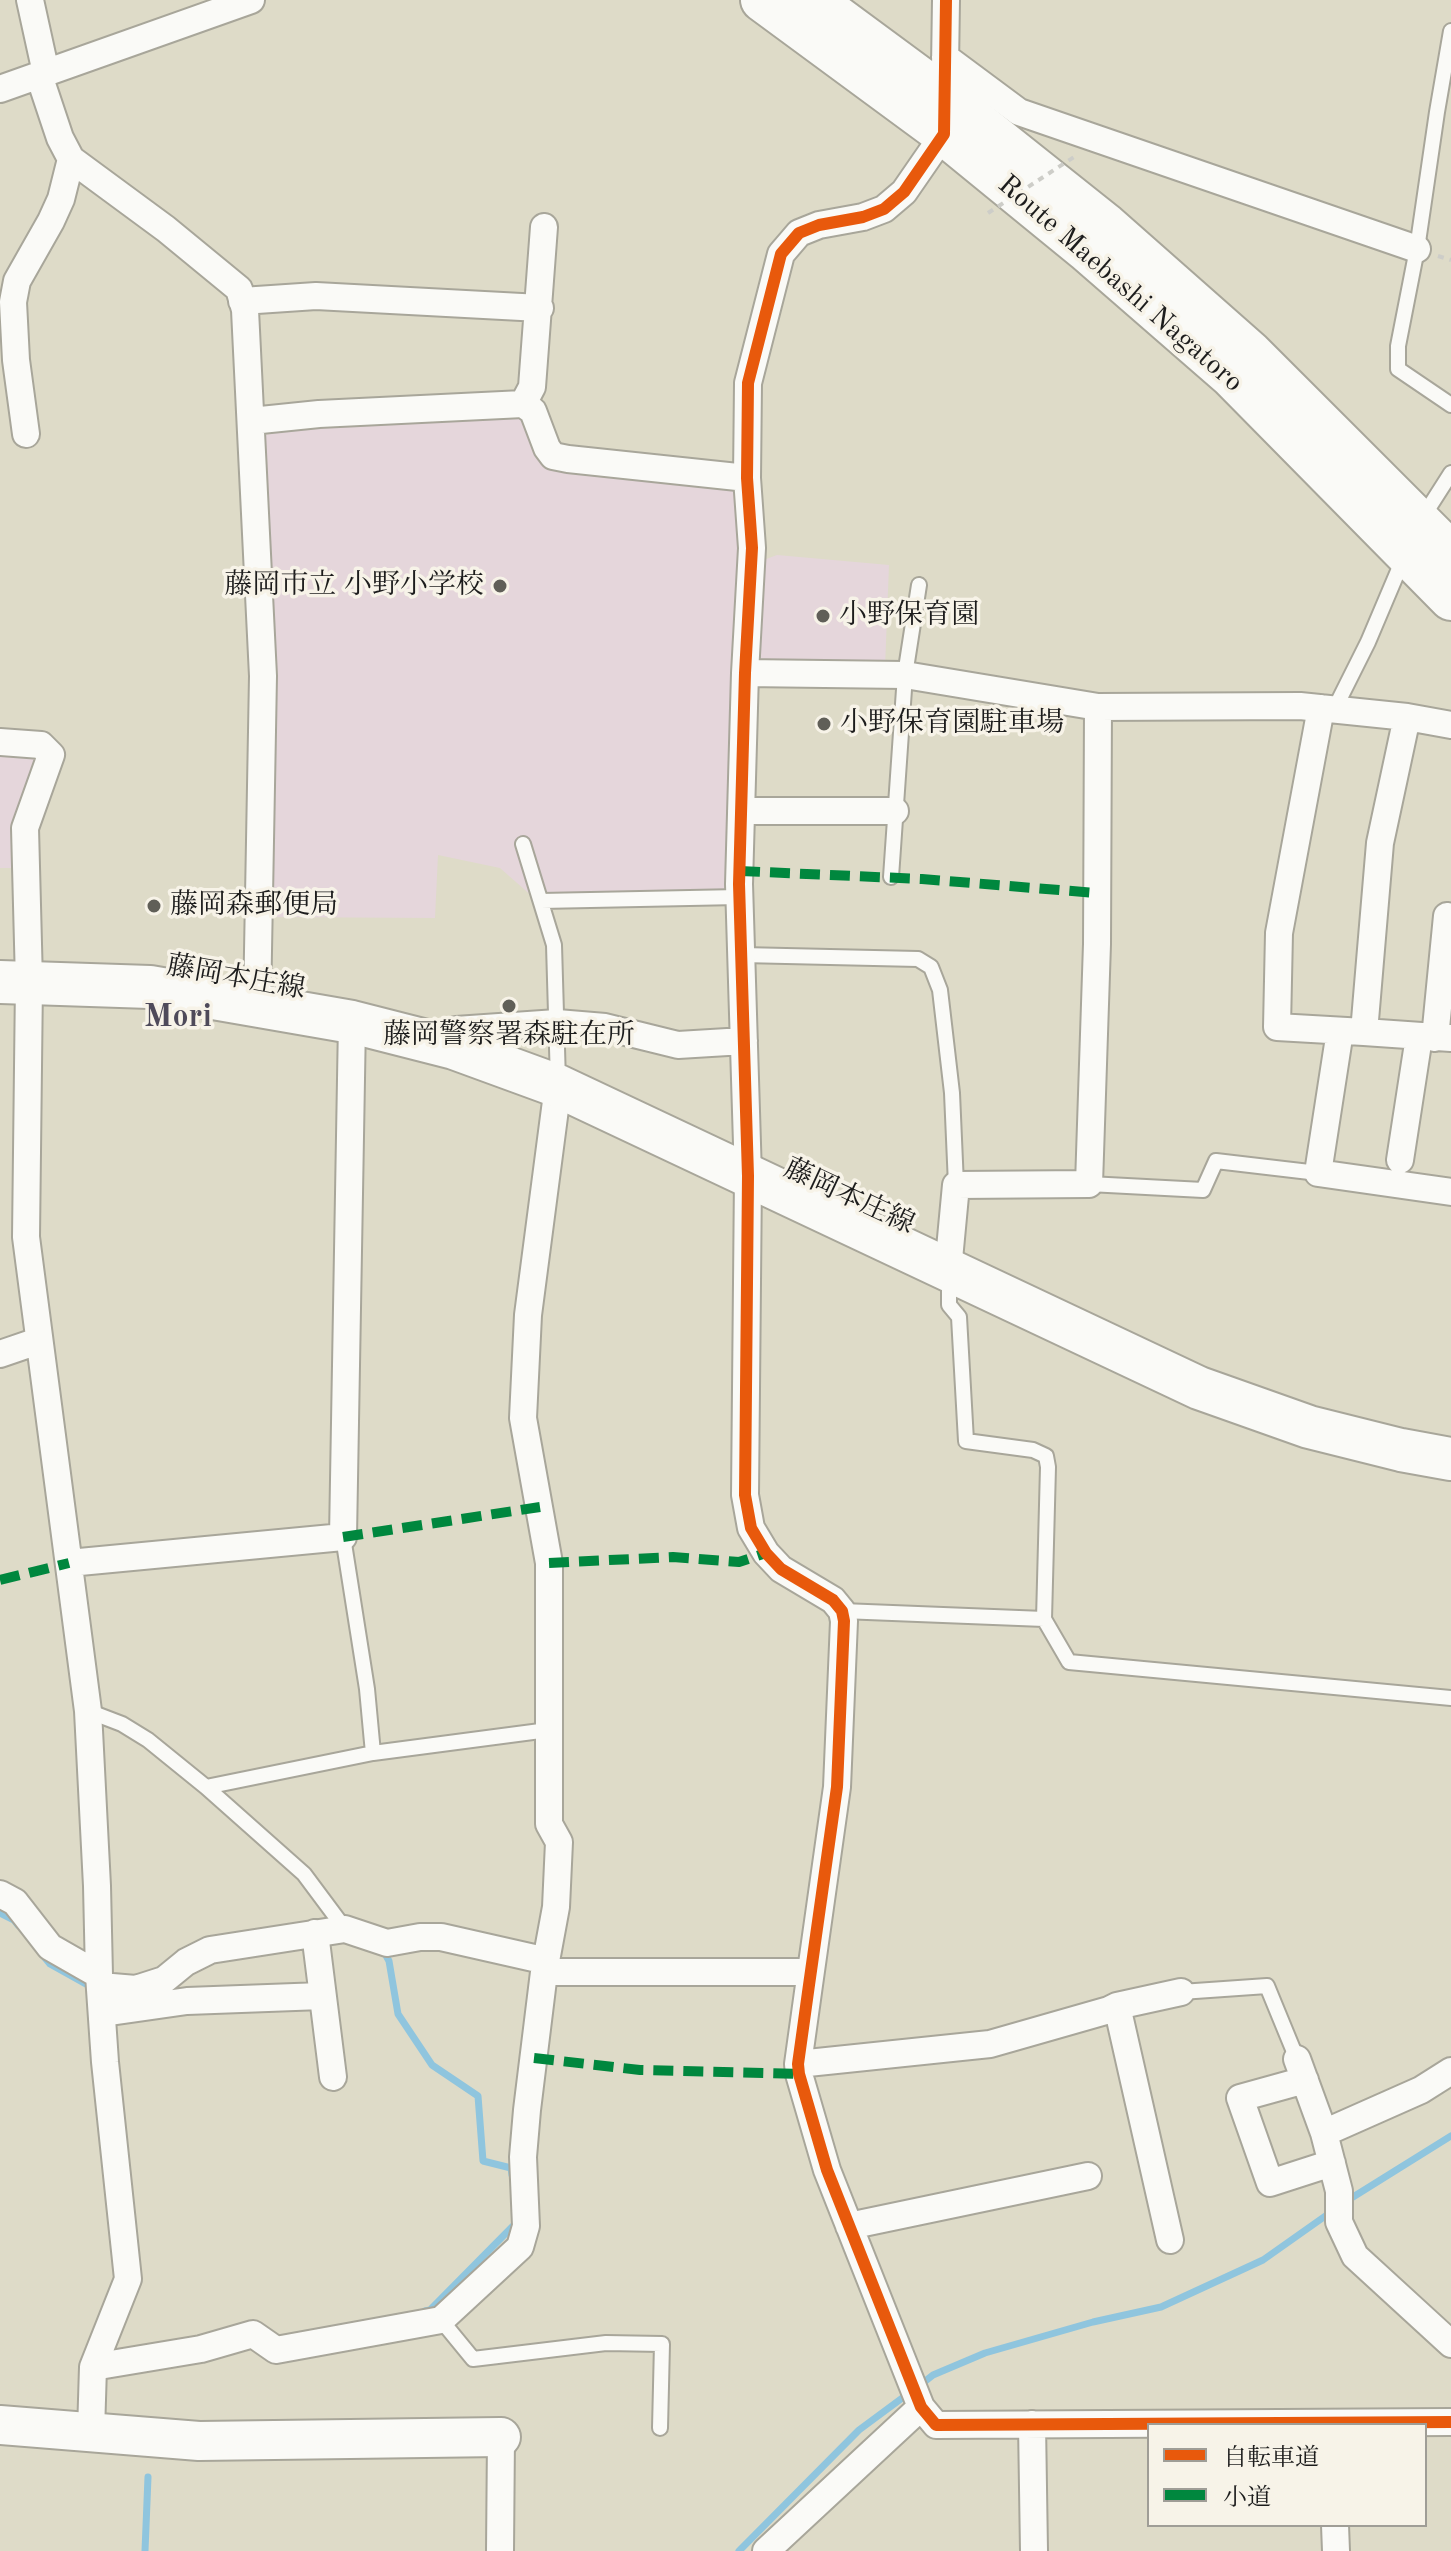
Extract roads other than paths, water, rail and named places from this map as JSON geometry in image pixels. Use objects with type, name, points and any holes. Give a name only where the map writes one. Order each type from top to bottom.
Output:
[{"type":"main road","name":"Route Maebashi Nagatoro","points":[[762,0],[944,96]]},
{"type":"main road","name":"Route Maebashi Nagatoro","points":[[814,0],[944,96],[1086,250],[1413,538],[1451,599]]},
{"type":"main road","name":"Route Maebashi Nagatoro","points":[[1413,538],[1451,553]]},
{"type":"main road","name":"藤岡本庄線","points":[[15,982],[150,987],[352,1022],[447,1046],[558,1086],[1199,1388],[1309,1427],[1451,1459]]},
{"type":"street","points":[[30,0],[42,74],[60,138],[71,159],[191,249],[239,289],[242,301],[247,337],[263,676],[257,1006]]},
{"type":"street","points":[[0,89],[251,0]]},
{"type":"street","points":[[946,0],[944,96],[904,192],[884,209],[799,233],[781,254],[748,383],[747,478],[752,548],[739,897],[748,1176],[745,1495],[751,1528],[766,1553],[781,1569],[833,1600],[842,1611],[845,1652],[837,1787],[798,2064],[827,2170],[921,2407],[936,2425],[1147,2424]]},
{"type":"street","points":[[944,96],[1019,112],[1417,249]]},
{"type":"street","points":[[26,434],[16,360],[13,302],[17,281],[61,199],[71,159]]},
{"type":"street","points":[[523,404],[532,387],[544,227]]},
{"type":"street","points":[[242,301],[316,296],[540,308]]},
{"type":"street","points":[[251,421],[319,414],[523,404],[533,411],[553,456],[747,478]]},
{"type":"street","points":[[745,673],[905,675],[1098,707],[1300,706],[1407,717],[1451,725]]},
{"type":"street","points":[[948,1270],[956,1185],[1089,1184],[1097,944],[1098,707]]},
{"type":"street","points":[[1328,709],[1279,933],[1277,1027],[1435,1038]]},
{"type":"street","points":[[1407,717],[1380,843],[1352,1031],[1318,1173],[1451,1192]]},
{"type":"street","points":[[0,742],[41,745],[51,755],[25,828],[15,982],[26,1237],[88,1711],[105,2062],[128,2279],[93,2367],[91,2432]]},
{"type":"street","points":[[741,811],[895,811]]},
{"type":"street","points":[[1400,1160],[1435,1038],[1447,916]]},
{"type":"street","points":[[69,1563],[343,1537],[352,1022]]},
{"type":"street","points":[[447,1046],[456,1030],[557,1023],[605,1027],[678,1045],[744,1041]]},
{"type":"street","points":[[93,2367],[201,2349],[253,2334],[276,2350],[441,2320],[520,2247],[526,2226],[523,2157],[545,1966],[556,1907],[559,1842],[549,1824],[549,1563],[523,1418],[528,1315],[558,1086]]},
{"type":"street","points":[[0,1354],[38,1341]]},
{"type":"street","points":[[0,1894],[15,1902],[50,1947],[100,1981],[136,1989],[164,1980],[186,1962],[210,1950],[345,1929],[387,1943],[441,1937],[545,1966],[810,1972]]},
{"type":"street","points":[[315,1933],[333,2077]]},
{"type":"street","points":[[798,2064],[990,2044],[1117,2006],[1181,1992]]},
{"type":"street","points":[[103,2013],[187,2001],[322,1996]]},
{"type":"street","points":[[1117,2006],[1170,2240]]},
{"type":"street","points":[[1332,2163],[1270,2183],[1240,2098],[1301,2069],[1324,2133],[1332,2163],[1339,2191],[1339,2222],[1355,2256],[1451,2344]]},
{"type":"street","points":[[1324,2133],[1421,2090],[1451,2071]]},
{"type":"street","points":[[849,2226],[1088,2176]]},
{"type":"street","points":[[766,2551],[921,2407]]},
{"type":"street","points":[[1391,2423],[1451,2422]]},
{"type":"street","points":[[1032,2424],[1034,2551]]},
{"type":"street","points":[[0,2425],[199,2441],[501,2437],[500,2551]]},
{"type":"street","points":[[1335,2527],[1336,2551]]},
{"type":"lane","points":[[1451,31],[1444,114],[1398,346],[1398,369],[1451,405]]},
{"type":"lane","points":[[1328,709],[1368,642],[1413,538],[1451,473]]},
{"type":"lane","points":[[891,877],[905,675],[919,585]]},
{"type":"lane","points":[[523,844],[554,945],[558,1086]]},
{"type":"lane","points":[[541,901],[739,897]]},
{"type":"lane","points":[[742,955],[918,959],[931,967],[940,990],[952,1093],[956,1185]]},
{"type":"lane","points":[[1089,1184],[1203,1190],[1216,1161],[1318,1173]]},
{"type":"lane","points":[[948,1270],[949,1305],[959,1317],[966,1441],[1033,1450],[1046,1456],[1044,1619],[1069,1662],[1451,1698]]},
{"type":"lane","points":[[343,1537],[367,1689],[373,1753]]},
{"type":"lane","points":[[842,1611],[1044,1619]]},
{"type":"lane","points":[[88,1711],[122,1724],[148,1740],[206,1787],[304,1874],[345,1929]]},
{"type":"lane","points":[[206,1787],[373,1753],[548,1730]]},
{"type":"lane","points":[[1181,1992],[1267,1986],[1301,2069]]},
{"type":"lane","points":[[441,2320],[473,2359],[606,2343],[662,2344],[660,2428]]},
{"type":"waterway","points":[[0,1913],[18,1925]]},
{"type":"waterway","points":[[383,1950],[389,1961],[398,2014],[432,2065],[478,2096],[483,2161],[511,2168],[512,2175]]},
{"type":"waterway","points":[[41,1953],[50,1964],[93,1988]]},
{"type":"waterway","points":[[1345,2202],[1451,2136]]},
{"type":"waterway","points":[[919,2386],[933,2375],[985,2353],[1093,2322],[1161,2307],[1263,2260],[1331,2212]]},
{"type":"waterway","points":[[425,2311],[430,2310],[516,2223]]},
{"type":"waterway","points":[[739,2551],[859,2430],[909,2393]]},
{"type":"waterway","points":[[145,2551],[148,2477]]},
{"type":"place","name":"藤岡市立 小野小学校","points":[[500,586]]},
{"type":"place","name":"小野保育園","points":[[823,616]]},
{"type":"place","name":"小野保育園駐車場","points":[[824,724]]},
{"type":"place","name":"藤岡森郵便局","points":[[154,906]]},
{"type":"place","name":"藤岡警察署森駐在所","points":[[509,1006]]},
{"type":"district","name":"Mori","points":[[178,1018]]}]
